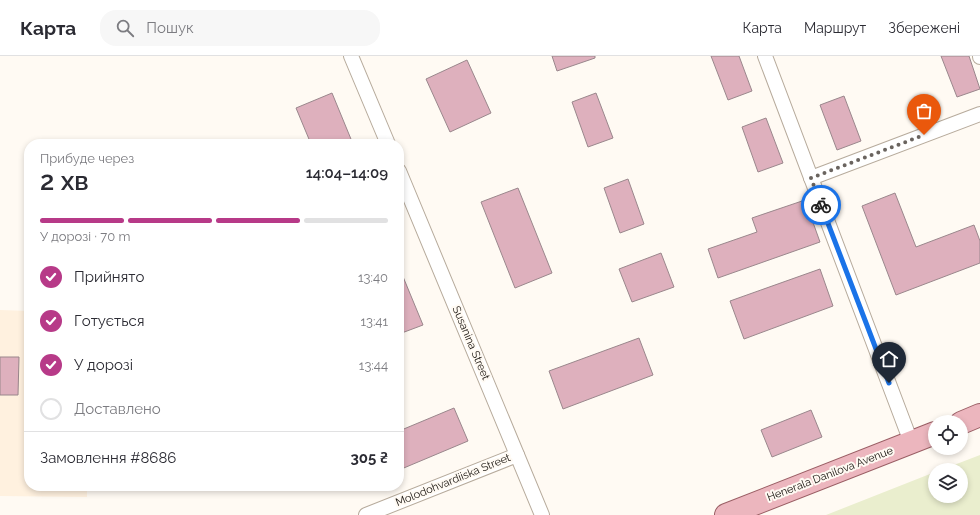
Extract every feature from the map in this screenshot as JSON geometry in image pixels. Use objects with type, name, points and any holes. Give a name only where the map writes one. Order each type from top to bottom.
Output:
[{"type":"main road","points":[[968,419],[980,415]]},
{"type":"main road","name":"Henerala Danilova Avenue","points":[[726,515],[928,436]]},
{"type":"street","points":[[351,56],[386,139]]},
{"type":"street","points":[[765,56],[911,442]]},
{"type":"street","points":[[811,178],[980,114]]},
{"type":"street","name":"Susanina Street","points":[[404,183],[542,515]]},
{"type":"street","name":"Molodohvardiiska Street","points":[[366,515],[517,455]]},
{"type":"shaded area","points":[[0,310],[24,311],[24,491],[87,491],[87,497],[0,496]]},
{"type":"green space","points":[[980,455],[980,515],[826,515],[928,475],[928,503],[968,503],[968,463],[959,463]]},
{"type":"building","points":[[552,56],[595,56],[595,58],[557,71]]},
{"type":"building","points":[[711,56],[739,56],[752,91],[728,100]]},
{"type":"building","points":[[941,56],[969,56],[980,89],[957,97]]},
{"type":"building","points":[[467,60],[491,113],[450,132],[426,79]]},
{"type":"building","points":[[332,93],[351,139],[309,139],[296,108]]},
{"type":"building","points":[[596,93],[613,138],[588,147],[572,102]]},
{"type":"building","points":[[844,96],[861,141],[837,150],[820,105]]},
{"type":"building","points":[[766,118],[783,163],[758,172],[742,127]]},
{"type":"building","points":[[628,179],[644,224],[620,233],[604,188]]},
{"type":"building","points":[[518,188],[552,273],[515,288],[481,202]]},
{"type":"building","points":[[895,193],[916,247],[974,225],[980,241],[980,263],[896,295],[862,206]]},
{"type":"building","points":[[805,200],[820,242],[718,278],[708,249],[757,232],[752,218]]},
{"type":"building","points":[[661,253],[674,287],[632,302],[619,269]]},
{"type":"building","points":[[820,269],[833,306],[744,339],[730,301]]},
{"type":"building","points":[[404,279],[423,325],[404,332]]},
{"type":"building","points":[[639,338],[653,375],[563,409],[549,371]]},
{"type":"building","points":[[0,357],[19,357],[18,395],[0,395]]},
{"type":"building","points":[[454,408],[468,441],[404,468],[404,429]]},
{"type":"building","points":[[811,410],[822,437],[772,457],[761,430]]},
{"type":"way so far","points":[[821,205],[811,178],[924,135]]},
{"type":"route","points":[[821,205],[889,383]]}]
